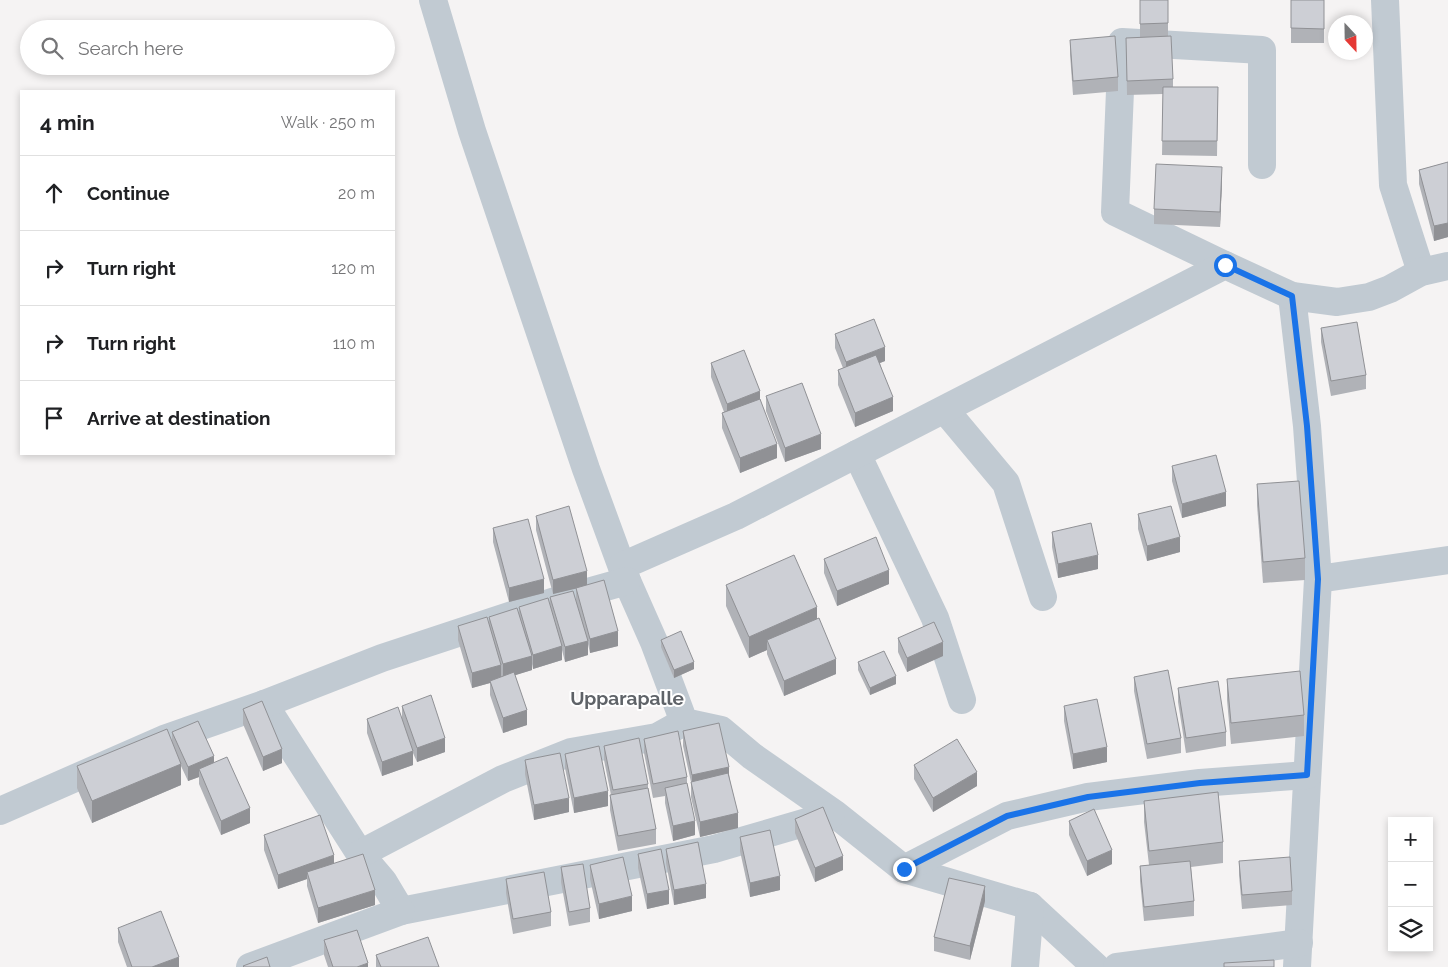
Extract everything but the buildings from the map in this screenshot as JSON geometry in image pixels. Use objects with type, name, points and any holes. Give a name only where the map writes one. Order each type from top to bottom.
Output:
[{"type":"street","points":[[432,0],[472,131],[586,469],[624,574],[654,642],[684,722]]},
{"type":"street","points":[[1385,0],[1393,185],[1421,272]]},
{"type":"street","points":[[1262,165],[1262,50],[1122,42],[1115,212],[1292,296],[1337,302],[1369,297],[1390,289],[1421,272],[1448,266]]},
{"type":"street","points":[[0,811],[164,739],[264,704],[382,658],[552,602],[624,574],[1225,265]]},
{"type":"street","points":[[1117,967],[1298,955],[1318,579],[1307,426],[1292,296]]},
{"type":"street","points":[[945,410],[1006,483],[1043,597]]},
{"type":"street","points":[[857,454],[935,618],[962,700]]},
{"type":"street","points":[[1318,579],[1448,560]]},
{"type":"street","points":[[264,704],[360,854],[383,881],[401,911]]},
{"type":"street","points":[[360,854],[512,776],[571,752],[657,737],[684,722],[721,730],[752,756],[835,814],[904,869],[1030,906],[1096,967]]},
{"type":"street","points":[[904,869],[1007,816],[1043,807],[1088,797],[1200,783],[1307,775]]},
{"type":"street","points":[[250,967],[401,911],[714,849],[835,814]]},
{"type":"street","points":[[1025,967],[1030,906]]},
{"type":"district","name":"Upparapalle","points":[[627,698]]},
{"type":"route","points":[[904,869],[1007,816],[1088,797],[1200,783],[1307,775],[1318,579],[1307,426],[1292,296],[1225,265]]}]
